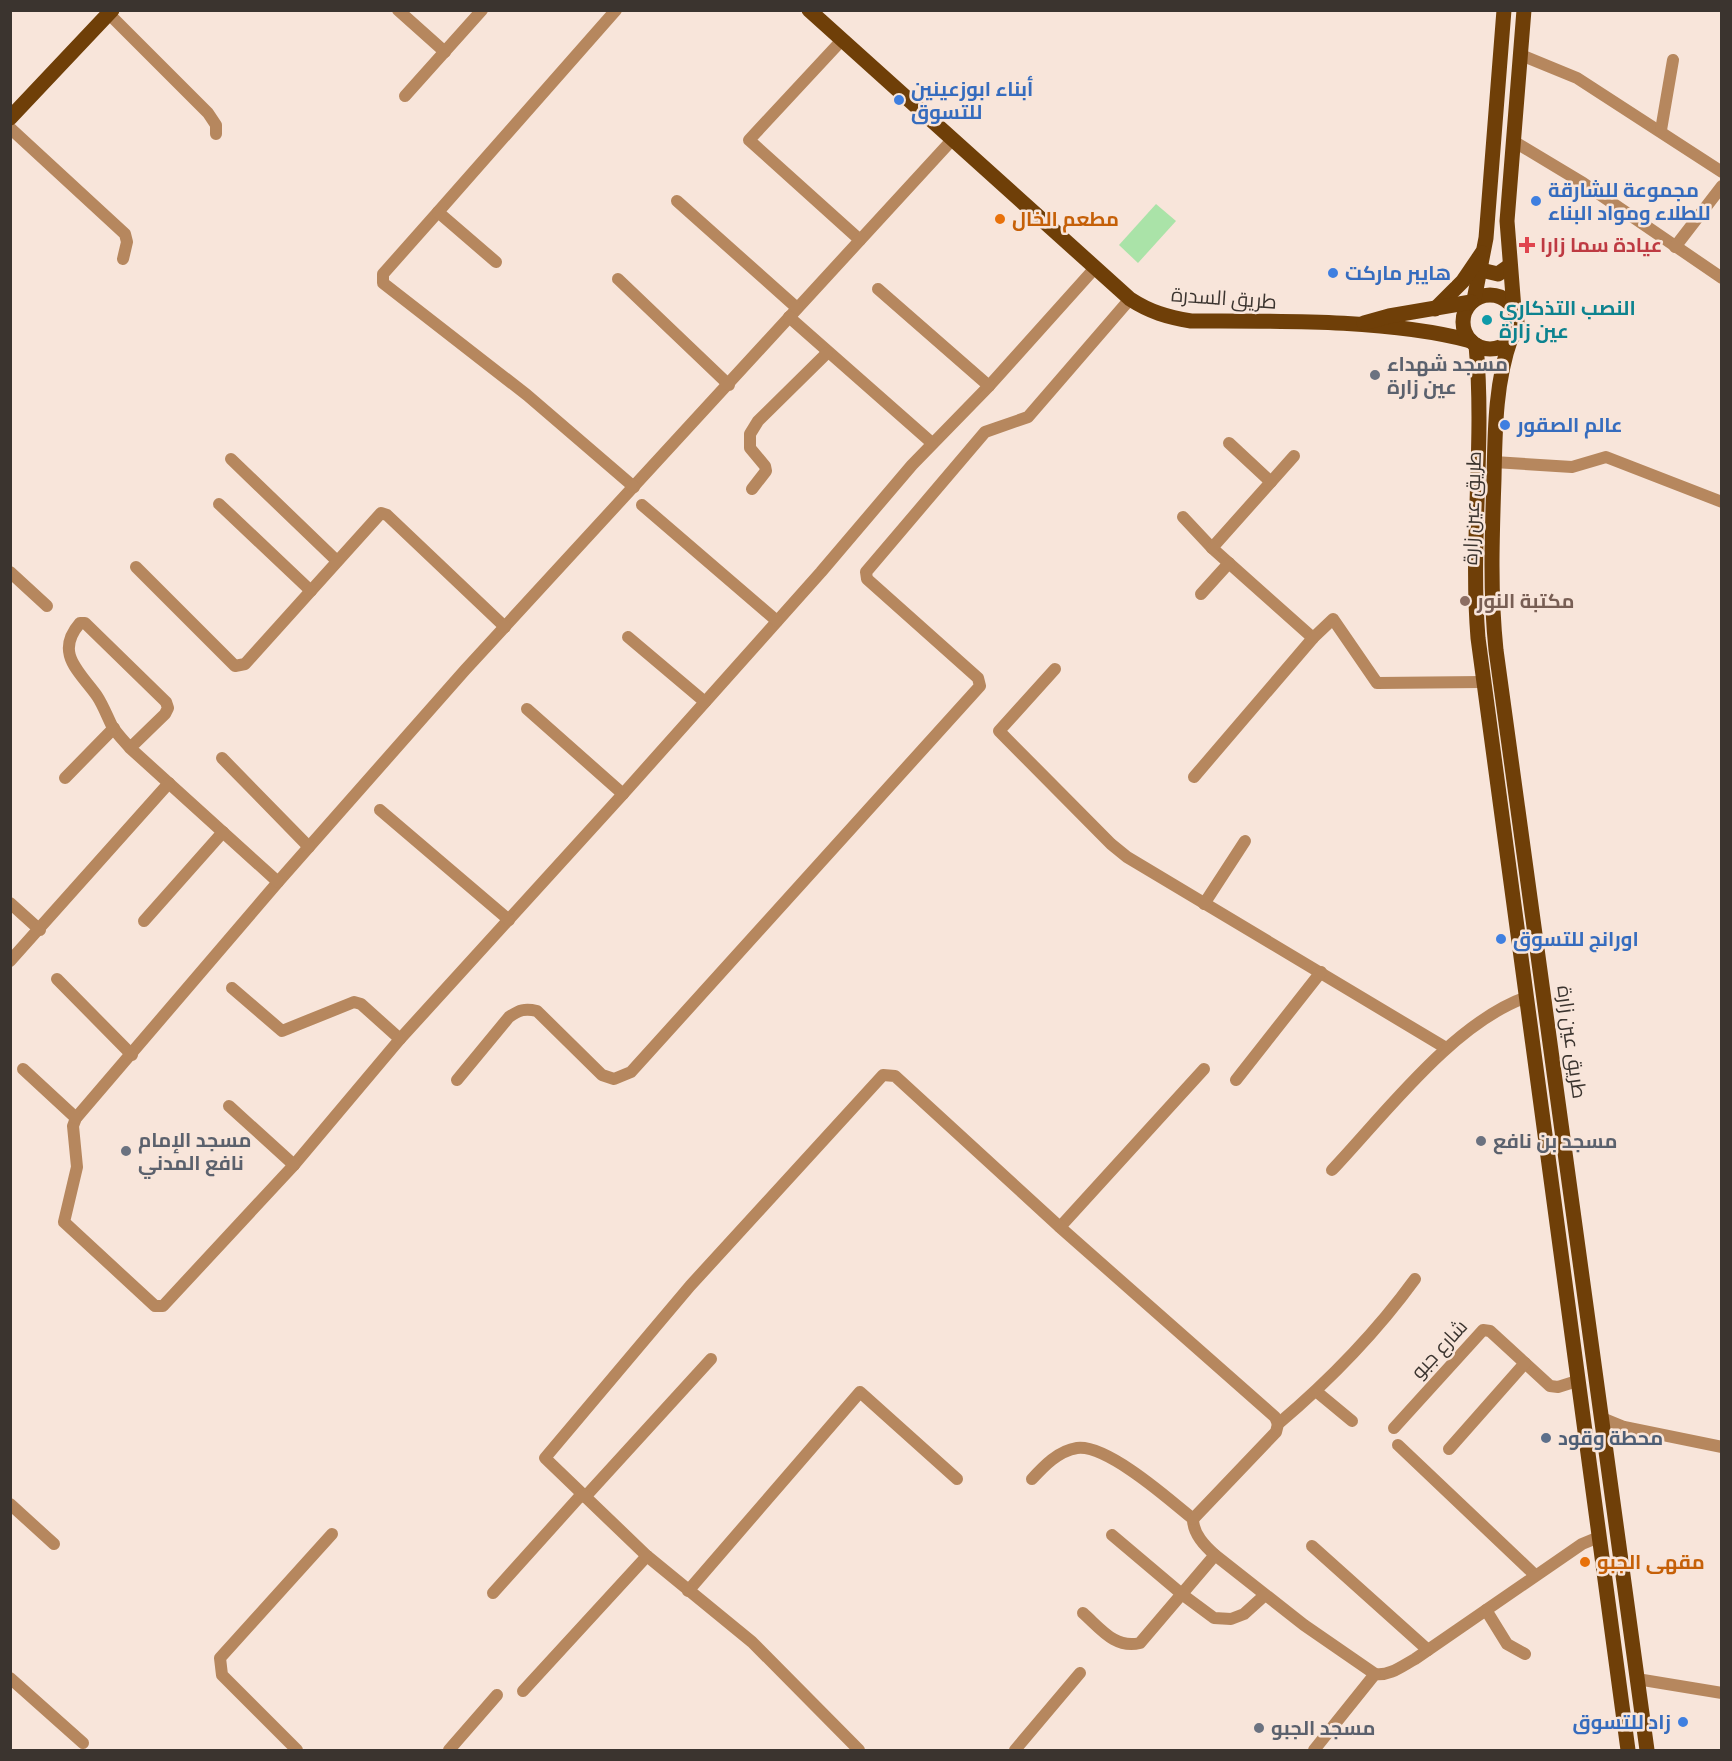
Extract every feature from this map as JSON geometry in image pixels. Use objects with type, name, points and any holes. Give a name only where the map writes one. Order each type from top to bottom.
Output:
[{"type":"main road","name":"طريق السدرة","points":[[809,10],[1130,299],[1156,313],[1191,321],[1355,326],[1431,332],[1474,343]]},
{"type":"main road","points":[[1504,10],[1485,248],[1473,301],[1463,319],[1465,331],[1474,343],[1495,348],[1511,338],[1516,327],[1508,267],[1507,221],[1524,10]]},
{"type":"main road","points":[[10,118],[111,12]]},
{"type":"main road","points":[[1435,309],[1463,281],[1485,248]]},
{"type":"main road","points":[[1481,270],[1491,275],[1498,274],[1508,267]]},
{"type":"main road","points":[[1355,326],[1389,315],[1473,301],[1481,296],[1496,295],[1510,303],[1514,309]]},
{"type":"main road","name":"طريق عين زارة","points":[[1511,338],[1500,374],[1494,462],[1491,571],[1496,650],[1647,1750]]},
{"type":"main road","name":"طريق عين زارة","points":[[1474,343],[1478,374],[1474,581],[1482,681],[1629,1750]]},
{"type":"main road","points":[[1478,374],[1492,368],[1500,374]]},
{"type":"street","points":[[398,10],[445,52]]},
{"type":"street","points":[[405,96],[482,10]]},
{"type":"street","points":[[616,10],[383,274],[383,283],[527,395],[634,487]]},
{"type":"street","points":[[111,12],[208,113],[216,125],[216,135]]},
{"type":"street","points":[[842,40],[749,140],[860,240]]},
{"type":"street","points":[[1521,55],[1577,78],[1661,130],[1722,172]]},
{"type":"street","points":[[1661,130],[1673,60]]},
{"type":"street","points":[[10,128],[125,234],[127,242],[123,260]]},
{"type":"street","points":[[952,140],[505,627],[278,882],[76,1118],[73,1126],[77,1167],[64,1222],[159,1307],[294,1165],[400,1039],[623,794],[932,443],[989,386],[1095,268]]},
{"type":"street","points":[[1513,141],[1583,183],[1722,278]]},
{"type":"street","points":[[1676,247],[1722,186]]},
{"type":"street","points":[[677,201],[793,313],[827,353],[932,443]]},
{"type":"street","points":[[438,212],[496,262]]},
{"type":"street","points":[[618,279],[729,385]]},
{"type":"street","points":[[878,289],[989,386]]},
{"type":"street","points":[[457,1080],[509,1017],[528,1008],[537,1011],[602,1076],[614,1079],[631,1072],[980,686],[978,678],[867,579],[866,572],[986,432],[1028,417],[1130,299]]},
{"type":"street","points":[[753,489],[766,471],[765,466],[750,448],[750,434],[758,421],[827,353]]},
{"type":"street","points":[[1229,443],[1271,482]]},
{"type":"street","points":[[1212,548],[1294,456]]},
{"type":"street","points":[[1494,462],[1572,466],[1606,457],[1722,502]]},
{"type":"street","points":[[231,459],[337,561]]},
{"type":"street","points":[[219,504],[311,591]]},
{"type":"street","points":[[642,505],[777,621]]},
{"type":"street","points":[[136,567],[235,666],[240,667],[381,513],[387,514],[505,627]]},
{"type":"street","points":[[1183,517],[1212,548],[1313,638]]},
{"type":"street","points":[[1201,594],[1229,563]]},
{"type":"street","points":[[10,572],[47,606]]},
{"type":"street","points":[[1194,777],[1313,638],[1335,619],[1377,683],[1482,681]]},
{"type":"street","points":[[130,748],[165,714],[168,708],[166,702],[83,622],[71,634],[69,654],[79,675],[98,697],[114,728],[130,748],[278,882]]},
{"type":"street","points":[[628,637],[705,702]]},
{"type":"street","points":[[1054,669],[1000,728],[1000,733],[1127,857],[1446,1048]]},
{"type":"street","points":[[527,709],[623,794]]},
{"type":"street","points":[[65,778],[114,728]]},
{"type":"street","points":[[222,758],[309,847]]},
{"type":"street","points":[[10,962],[169,783]]},
{"type":"street","points":[[380,810],[509,920]]},
{"type":"street","points":[[144,921],[224,832]]},
{"type":"street","points":[[1204,904],[1245,841]]},
{"type":"street","points":[[10,903],[40,930]]},
{"type":"street","points":[[1236,1080],[1321,972]]},
{"type":"street","points":[[57,979],[132,1055]]},
{"type":"street","points":[[232,988],[282,1031],[357,1002],[400,1039]]},
{"type":"street","points":[[1332,1170],[1446,1048],[1490,1013],[1527,997]]},
{"type":"street","points":[[23,1069],[76,1118]]},
{"type":"street","points":[[1060,1227],[1204,1069]]},
{"type":"street","points":[[859,1750],[752,1642],[647,1556],[548,1461],[546,1455],[690,1286],[883,1075],[895,1076],[1060,1227],[1275,1417],[1278,1424]]},
{"type":"street","points":[[229,1106],[294,1165]]},
{"type":"street","points":[[1193,1519],[1276,1432],[1278,1424],[1317,1392],[1367,1341],[1415,1279]]},
{"type":"street","name":"شارع جبو","points":[[1394,1428],[1483,1330],[1490,1331],[1553,1387],[1577,1381]]},
{"type":"street","points":[[493,1593],[711,1359]]},
{"type":"street","points":[[1449,1449],[1525,1363]]},
{"type":"street","points":[[688,1591],[860,1392],[957,1479]]},
{"type":"street","points":[[1317,1392],[1352,1421]]},
{"type":"street","points":[[1602,1418],[1632,1429],[1722,1447]]},
{"type":"street","points":[[1605,1446],[1617,1436],[1632,1429]]},
{"type":"street","points":[[1398,1445],[1535,1575]]},
{"type":"street","points":[[1032,1479],[1061,1454],[1085,1448],[1142,1477],[1193,1519],[1194,1528],[1203,1543],[1215,1556],[1375,1674],[1387,1675],[1428,1650],[1582,1544],[1599,1538]]},
{"type":"street","points":[[10,1504],[54,1544]]},
{"type":"street","points":[[297,1750],[222,1675],[220,1658],[332,1534]]},
{"type":"street","points":[[1112,1534],[1183,1595],[1214,1618],[1230,1619],[1244,1614],[1265,1595]]},
{"type":"street","points":[[1312,1546],[1428,1650]]},
{"type":"street","points":[[523,1691],[647,1556]]},
{"type":"street","points":[[1083,1613],[1112,1640],[1128,1646],[1140,1643],[1215,1556]]},
{"type":"street","points":[[1486,1610],[1507,1644],[1525,1654]]},
{"type":"street","points":[[1015,1750],[1080,1673]]},
{"type":"street","points":[[1314,1750],[1375,1674]]},
{"type":"street","points":[[10,1678],[83,1743]]},
{"type":"street","points":[[1637,1679],[1722,1693]]},
{"type":"street","points":[[449,1750],[497,1695]]},
{"type":"green space","points":[[1156,204],[1176,221],[1138,263],[1119,245]]},
{"type":"place","name":"أبناء ابوزعينين للتسوق","points":[[899,100]]},
{"type":"place","name":"مجموعة للشارقة للطلاء ومواد البناء","points":[[1536,201]]},
{"type":"place","name":"مطعم الخال","points":[[1000,219]]},
{"type":"place","name":"عيادة سما زارا","points":[[1527,245]]},
{"type":"place","name":"هايبر ماركت","points":[[1333,273]]},
{"type":"place","name":"النصب التذكاري عين زارة","points":[[1487,320]]},
{"type":"place","name":"مسجد شهداء عين زارة","points":[[1375,375]]},
{"type":"place","name":"عالم الصقور","points":[[1505,425]]},
{"type":"place","name":"مكتبة النور","points":[[1465,601]]},
{"type":"place","name":"اورانج للتسوق","points":[[1501,939]]},
{"type":"place","name":"مسجد بن نافع","points":[[1481,1141]]},
{"type":"place","name":"مسجد الإمام نافع المدني","points":[[126,1151]]},
{"type":"place","name":"محطة وقود","points":[[1546,1438]]},
{"type":"place","name":"مقهى الجبو","points":[[1585,1562]]},
{"type":"place","name":"زاد للتسوق","points":[[1683,1722]]},
{"type":"place","name":"مسجد الجبو","points":[[1259,1728]]}]
